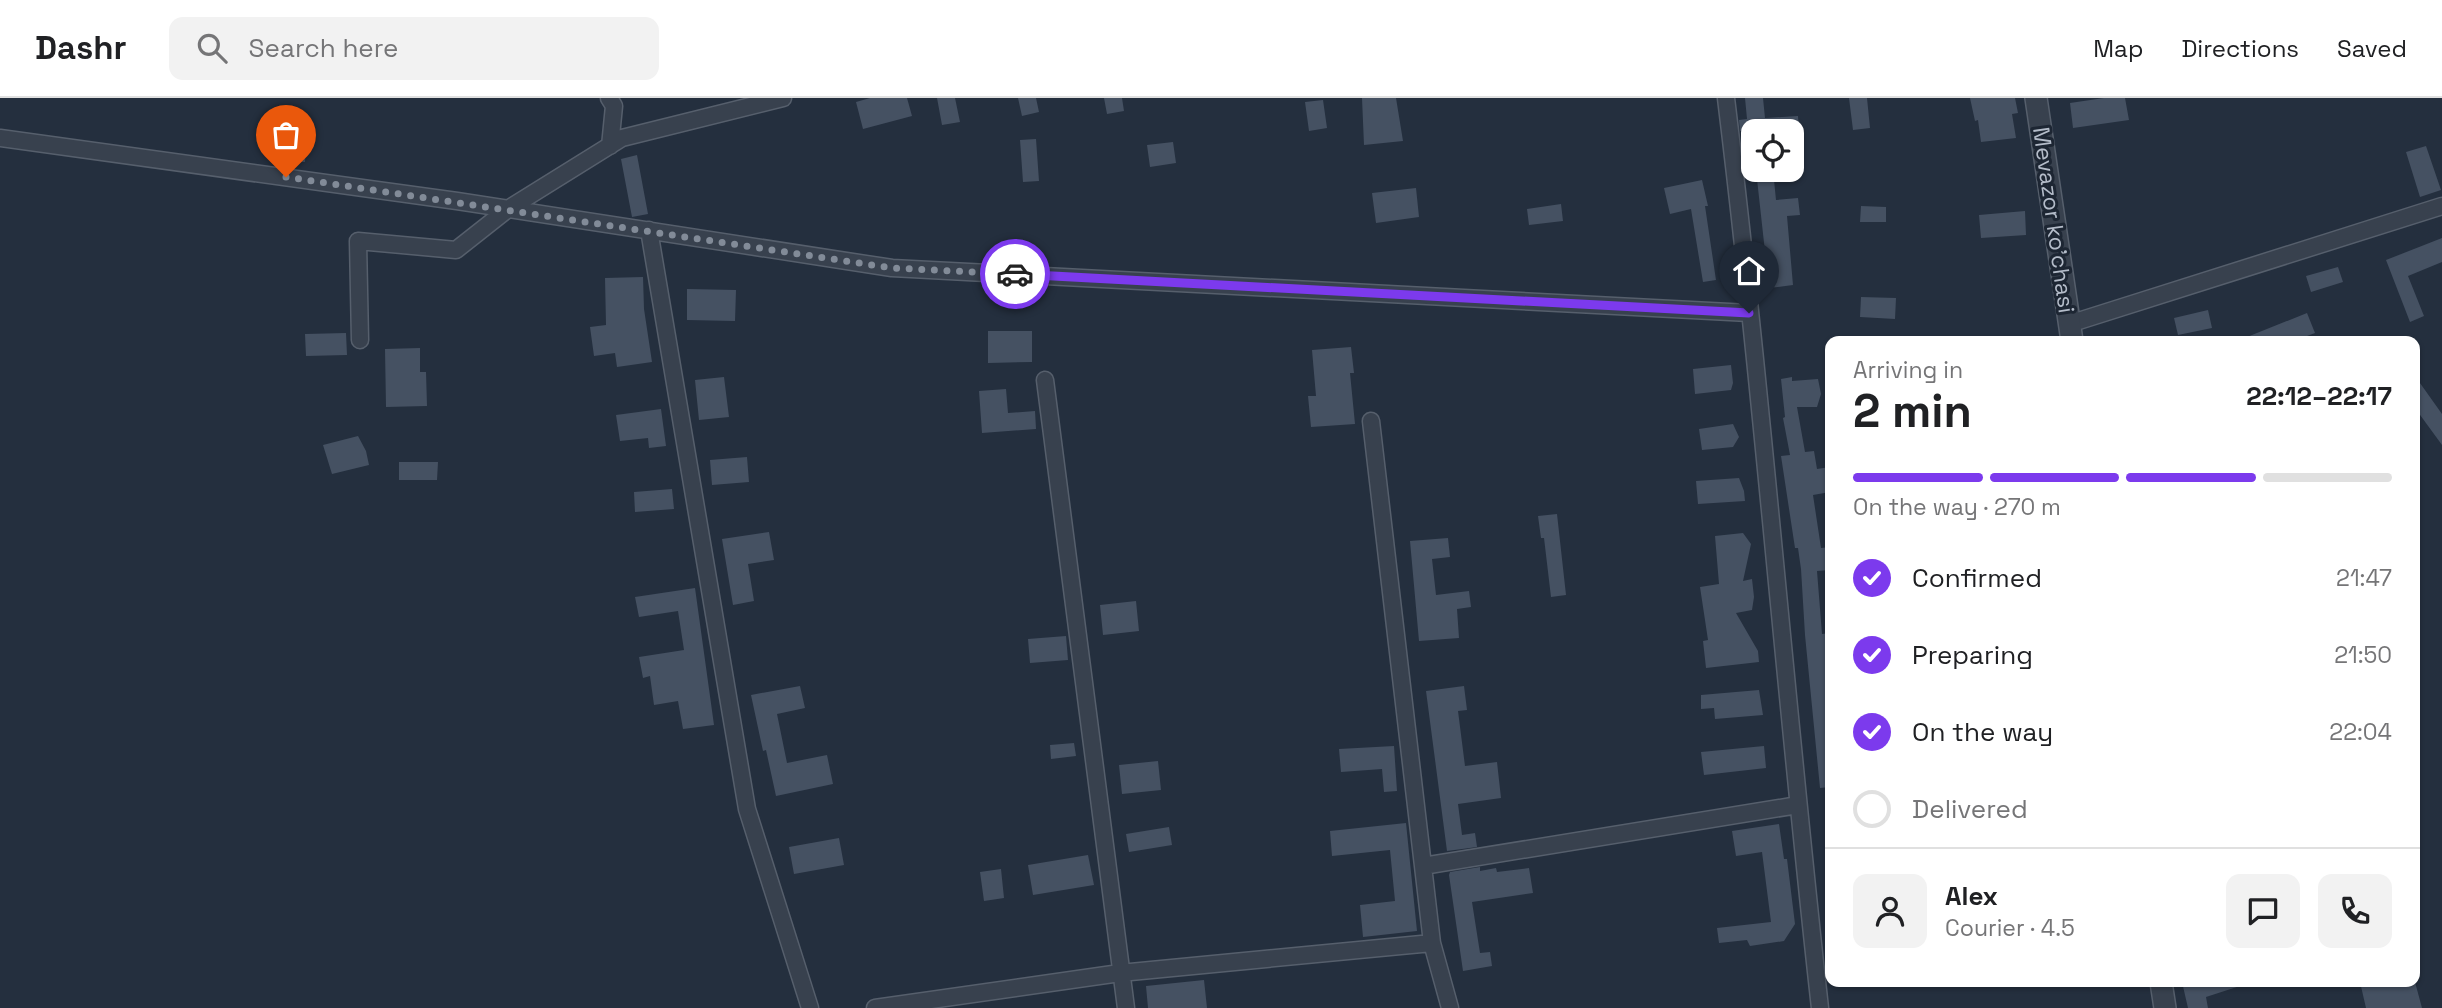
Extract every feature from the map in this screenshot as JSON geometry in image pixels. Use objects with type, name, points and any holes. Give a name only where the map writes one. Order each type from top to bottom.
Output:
[{"type":"street","points":[[608,98],[614,106],[610,146]]},
{"type":"street","points":[[360,340],[358,241],[456,250],[508,209],[622,138],[783,98]]},
{"type":"street","points":[[1726,98],[1745,258],[1820,1008]]},
{"type":"street","name":"Mevazor ko'chasi","points":[[2036,98],[2071,332]]},
{"type":"street","points":[[0,138],[508,209],[892,268],[1749,313]]},
{"type":"street","points":[[2071,332],[2442,206]]},
{"type":"street","points":[[649,230],[747,809],[810,1008]]},
{"type":"street","points":[[1045,380],[1126,1008]]},
{"type":"street","points":[[1371,421],[1432,943],[1450,1008]]},
{"type":"street","points":[[1423,866],[1798,805]]},
{"type":"street","points":[[875,1008],[1120,973],[1432,943]]},
{"type":"street","points":[[2162,987],[2165,1008]]},
{"type":"building","points":[[870,98],[907,98],[912,116],[863,129],[856,102]]},
{"type":"building","points":[[937,98],[955,98],[960,122],[942,125]]},
{"type":"building","points":[[1018,98],[1036,98],[1039,112],[1022,116]]},
{"type":"building","points":[[1104,98],[1122,98],[1124,111],[1107,114]]},
{"type":"building","points":[[1362,98],[1396,98],[1403,141],[1364,145]]},
{"type":"building","points":[[1745,98],[1763,98],[1765,118],[1798,116],[1798,119],[1747,119]]},
{"type":"building","points":[[1849,98],[1867,98],[1870,128],[1853,130]]},
{"type":"building","points":[[1970,98],[2015,98],[2018,113],[2012,114],[2016,138],[1981,142],[1978,120],[1975,121]]},
{"type":"building","points":[[2125,98],[2129,120],[2073,128],[2070,103]]},
{"type":"building","points":[[1323,100],[1327,128],[1309,131],[1305,102]]},
{"type":"building","points":[[1036,139],[1039,181],[1023,182],[1020,140]]},
{"type":"building","points":[[1173,142],[1176,163],[1150,167],[1147,145]]},
{"type":"building","points":[[2426,146],[2441,190],[2420,197],[2406,152]]},
{"type":"building","points":[[280,147],[306,148],[305,162],[279,161]]},
{"type":"building","points":[[637,155],[648,214],[632,217],[621,159]]},
{"type":"building","points":[[1702,180],[1708,206],[1705,206],[1716,280],[1703,282],[1691,209],[1670,214],[1664,188]]},
{"type":"building","points":[[1757,182],[1774,182],[1776,200],[1798,198],[1800,215],[1787,216],[1793,285],[1769,288]]},
{"type":"building","points":[[1416,188],[1419,217],[1376,223],[1372,193]]},
{"type":"building","points":[[1561,204],[1563,221],[1529,225],[1527,209]]},
{"type":"building","points":[[1861,206],[1886,207],[1886,222],[1860,222]]},
{"type":"building","points":[[2025,211],[2026,235],[1981,238],[1979,215]]},
{"type":"building","points":[[2442,238],[2442,262],[2408,276],[2424,316],[2410,322],[2386,260]]},
{"type":"building","points":[[2338,267],[2343,282],[2311,292],[2306,276]]},
{"type":"building","points":[[643,277],[644,309],[652,362],[617,367],[615,353],[594,356],[590,327],[606,325],[605,278]]},
{"type":"building","points":[[687,289],[736,290],[735,321],[687,320]]},
{"type":"building","points":[[1861,297],[1896,298],[1895,319],[1860,317]]},
{"type":"building","points":[[2208,310],[2212,328],[2178,335],[2174,318]]},
{"type":"building","points":[[2307,313],[2315,333],[2307,336],[2250,336]]},
{"type":"building","points":[[988,331],[1032,331],[1032,362],[988,363]]},
{"type":"building","points":[[346,333],[347,355],[306,356],[305,334]]},
{"type":"building","points":[[1351,347],[1354,373],[1350,373],[1355,424],[1311,427],[1308,396],[1316,396],[1312,350]]},
{"type":"building","points":[[420,348],[420,372],[426,372],[427,406],[386,407],[385,349]]},
{"type":"building","points":[[1731,365],[1731,390],[1695,394],[1693,369]]},
{"type":"building","points":[[724,377],[729,417],[699,420],[695,380]]},
{"type":"building","points":[[1781,379],[1818,379],[1821,394],[1817,407],[1797,407],[1805,452],[1814,451],[1817,469],[1825,468],[1825,493],[1813,495],[1821,548],[1825,548],[1825,570],[1817,571],[1822,634],[1825,634],[1825,788],[1820,788],[1801,569],[1798,548],[1795,548],[1781,456],[1790,455],[1783,418]]},
{"type":"building","points":[[2420,383],[2442,414],[2442,445],[2420,415]]},
{"type":"building","points":[[1006,389],[1008,413],[1035,411],[1036,429],[982,433],[979,391]]},
{"type":"building","points":[[661,409],[666,446],[649,448],[648,438],[620,441],[616,415]]},
{"type":"building","points":[[1733,424],[1739,437],[1733,447],[1702,450],[1699,429]]},
{"type":"building","points":[[358,436],[366,451],[369,465],[332,474],[323,445]]},
{"type":"building","points":[[747,457],[749,482],[712,485],[710,460]]},
{"type":"building","points":[[399,462],[438,462],[437,480],[399,480]]},
{"type":"building","points":[[1739,478],[1745,501],[1698,504],[1696,481]]},
{"type":"building","points":[[672,489],[674,509],[635,512],[634,492]]},
{"type":"building","points":[[1557,514],[1566,595],[1551,597],[1544,538],[1541,538],[1538,516]]},
{"type":"building","points":[[769,532],[774,560],[748,564],[754,601],[733,605],[722,539]]},
{"type":"building","points":[[1743,533],[1751,544],[1743,581],[1752,579],[1754,597],[1752,610],[1736,613],[1758,651],[1759,662],[1706,668],[1703,641],[1708,640],[1700,587],[1719,584],[1715,536]]},
{"type":"building","points":[[1448,538],[1450,557],[1432,559],[1436,595],[1469,591],[1471,607],[1457,609],[1459,638],[1419,641],[1410,541]]},
{"type":"building","points":[[695,588],[714,725],[683,729],[678,701],[654,705],[650,676],[643,678],[639,657],[684,650],[678,611],[639,617],[635,597]]},
{"type":"building","points":[[1136,601],[1139,631],[1103,635],[1100,605]]},
{"type":"building","points":[[1066,636],[1068,660],[1030,663],[1028,639]]},
{"type":"building","points":[[800,686],[805,708],[777,714],[787,763],[827,755],[833,784],[776,796],[751,695]]},
{"type":"building","points":[[1464,686],[1467,710],[1458,711],[1465,766],[1497,762],[1501,798],[1458,804],[1462,835],[1475,833],[1477,847],[1447,851],[1426,691]]},
{"type":"building","points":[[1759,690],[1763,715],[1715,719],[1714,708],[1701,709],[1701,695]]},
{"type":"building","points":[[1074,743],[1076,756],[1051,759],[1050,745]]},
{"type":"building","points":[[1394,746],[1397,791],[1384,792],[1382,769],[1341,772],[1339,749]]},
{"type":"building","points":[[1764,746],[1766,768],[1704,775],[1701,752]]},
{"type":"building","points":[[1158,761],[1161,790],[1122,794],[1119,765]]},
{"type":"building","points":[[1406,823],[1417,931],[1363,937],[1360,905],[1395,901],[1390,850],[1332,856],[1330,831]]},
{"type":"building","points":[[1779,824],[1784,859],[1787,859],[1795,924],[1784,941],[1750,946],[1747,940],[1719,943],[1717,928],[1771,922],[1762,852],[1736,856],[1732,831]]},
{"type":"building","points":[[1169,827],[1172,845],[1129,852],[1126,834]]},
{"type":"building","points":[[839,838],[844,865],[794,874],[789,847]]},
{"type":"building","points":[[1088,855],[1094,885],[1033,895],[1028,865]]},
{"type":"building","points":[[1480,867],[1480,871],[1496,868],[1497,872],[1529,868],[1533,893],[1472,902],[1480,953],[1490,952],[1492,966],[1463,971],[1449,875],[1450,872]]},
{"type":"building","points":[[1001,869],[1004,898],[984,901],[980,872]]},
{"type":"building","points":[[1204,980],[1207,1008],[1148,1008],[1146,986]]},
{"type":"building","points":[[2183,987],[2237,987],[2206,997],[2208,1008],[2188,1008]]},
{"type":"building","points":[[2361,987],[2416,987],[2422,1008],[2366,1008]]},
{"type":"way so far","points":[[286,177],[892,268],[1015,274]]},
{"type":"route","points":[[1015,274],[1749,313]]}]
